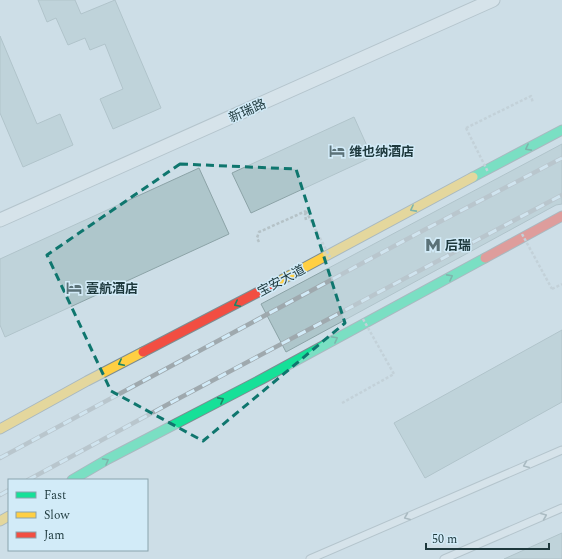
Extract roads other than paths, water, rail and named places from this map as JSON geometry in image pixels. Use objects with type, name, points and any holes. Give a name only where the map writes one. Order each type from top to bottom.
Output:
[{"type":"main road","name":"宝安大道","points":[[0,429],[87,381],[245,299],[562,130]]},
{"type":"main road","points":[[74,479],[108,459],[262,379],[562,216]]},
{"type":"street","name":"新瑞路","points":[[0,220],[493,0]]},
{"type":"lane","points":[[310,559],[562,450]]},
{"type":"lane","points":[[444,559],[562,508]]},
{"type":"railway","points":[[0,458],[424,230],[562,158]]},
{"type":"railway","points":[[30,479],[562,195]]},
{"type":"railway","points":[[0,495],[8,491]]},
{"type":"place","name":"维也纳酒店","points":[[337,151]]},
{"type":"place","name":"后瑞","points":[[433,245]]},
{"type":"place","name":"壹航酒店","points":[[74,288]]}]
